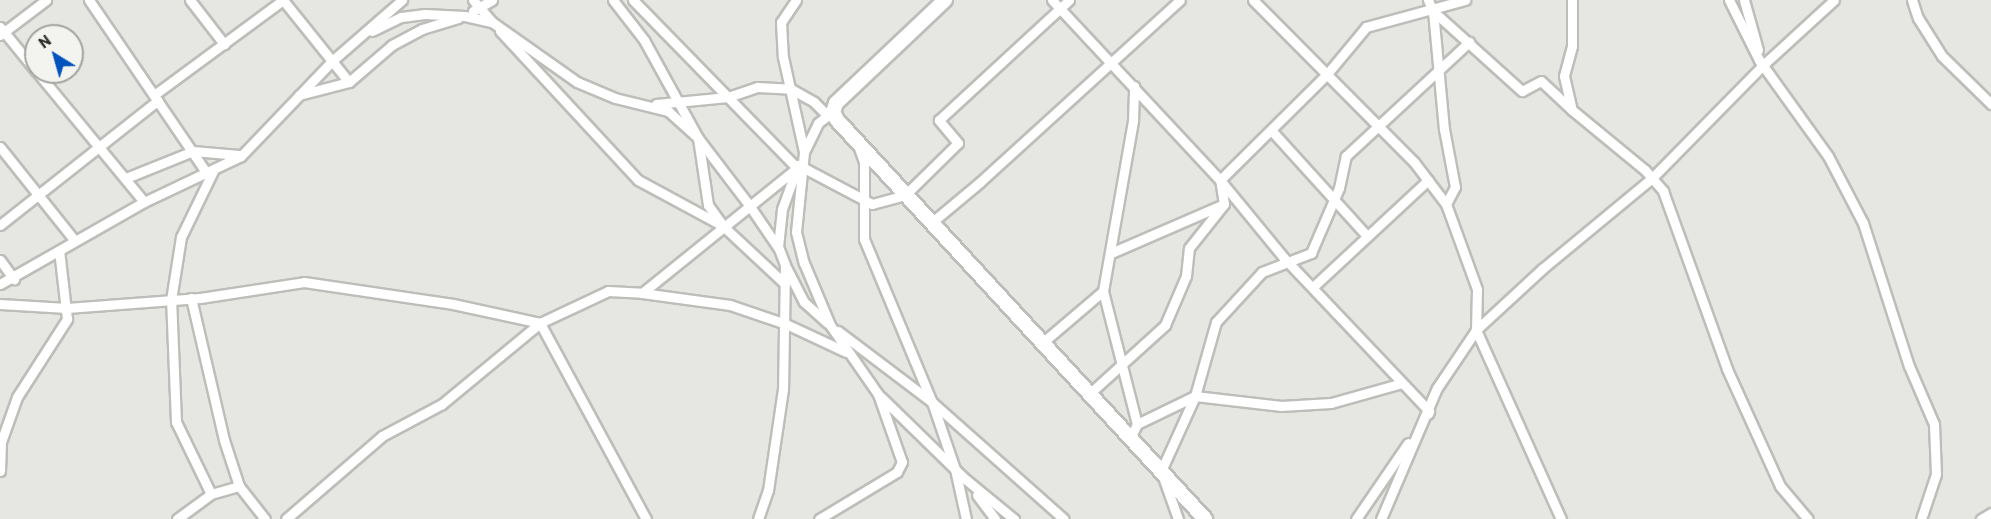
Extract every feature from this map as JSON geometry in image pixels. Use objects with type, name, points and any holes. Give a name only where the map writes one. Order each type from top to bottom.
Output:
[{"type":"street","points":[[24,58],[1,31],[46,0]]},
{"type":"street","points":[[89,0],[193,151],[210,170]]},
{"type":"street","points":[[190,0],[224,44]]},
{"type":"street","points":[[0,225],[156,98],[283,0],[349,82]]},
{"type":"street","points":[[0,284],[14,279],[59,250],[144,202],[241,156],[332,61],[402,0]]},
{"type":"street","points":[[299,95],[349,82],[392,45],[422,29],[465,16],[476,4],[492,0]]},
{"type":"street","points":[[613,0],[644,40],[698,138],[779,249],[804,302],[830,325],[932,402],[1064,519]]},
{"type":"street","points":[[633,0],[800,168],[872,204],[905,195],[958,143],[939,120],[1069,0]]},
{"type":"street","points":[[796,0],[781,22],[804,152]]},
{"type":"street","points":[[779,249],[777,232],[782,209],[800,168],[804,152],[819,123],[830,114],[836,103],[945,0]]},
{"type":"street","points":[[1052,0],[1220,180],[1288,262],[1429,411]]},
{"type":"street","points":[[931,223],[1113,63],[1180,0]]},
{"type":"street","points":[[1253,0],[1378,126],[1428,180],[1446,204],[1476,289],[1476,330],[1561,519]]},
{"type":"street","points":[[1428,0],[1434,11],[1522,92],[1541,81],[1652,178],[1663,191],[1727,369],[1780,486],[1808,519]]},
{"type":"street","points":[[1220,180],[1327,74],[1366,27],[1434,11],[1465,0]]},
{"type":"street","points":[[1572,0],[1572,46],[1564,76],[1572,110]]},
{"type":"street","points":[[1729,0],[1763,65],[1828,156],[1863,223],[1910,366],[1930,412],[1937,461],[1933,486],[1921,519]]},
{"type":"street","points":[[1744,0],[1763,65]]},
{"type":"street","points":[[1381,519],[1390,491],[1429,411],[1437,388],[1476,330],[1542,269],[1652,178],[1763,65],[1834,0]]},
{"type":"street","points":[[1912,0],[1918,18],[1942,56],[1991,104]]},
{"type":"street","points":[[476,4],[638,180],[723,226]]},
{"type":"street","points":[[1434,11],[1438,70],[1455,187],[1446,204]]},
{"type":"street","points":[[359,38],[401,17],[465,16],[492,22],[577,82],[615,98],[648,104],[681,105],[728,97],[757,87],[791,88],[830,114],[858,143],[1205,519]]},
{"type":"street","points":[[1178,519],[1161,471],[1195,396],[1216,322],[1262,272],[1311,253],[1334,200],[1346,156],[1469,42]]},
{"type":"street","points":[[46,84],[144,202]]},
{"type":"street","points":[[1134,86],[1133,120],[1103,291],[1137,424]]},
{"type":"street","points":[[648,104],[668,111],[698,138],[708,205],[723,226],[785,284]]},
{"type":"street","points":[[1271,130],[1368,236]]},
{"type":"street","points":[[858,143],[864,162],[862,200],[864,239],[932,402],[955,469],[966,519]]},
{"type":"street","points":[[0,147],[75,241]]},
{"type":"street","points":[[126,178],[193,151],[241,156]]},
{"type":"street","points":[[642,293],[749,205],[800,168]]},
{"type":"street","points":[[800,168],[796,232],[804,263],[830,325],[878,394],[964,478],[1014,519]]},
{"type":"street","points":[[210,170],[181,237],[171,300],[176,422],[211,494]]},
{"type":"street","points":[[1089,394],[1166,325],[1186,276],[1190,248],[1224,204],[1220,180]]},
{"type":"street","points":[[1313,287],[1428,180]]},
{"type":"street","points":[[1111,253],[1224,204]]},
{"type":"street","points":[[0,471],[1,442],[17,397],[67,319],[59,250]]},
{"type":"street","points":[[0,260],[14,279]]},
{"type":"street","points":[[758,519],[768,490],[783,389],[786,324],[785,265]]},
{"type":"street","points":[[0,304],[67,308],[191,298],[304,282],[453,304],[540,323],[646,519]]},
{"type":"street","points":[[286,519],[382,436],[442,404],[540,323],[608,291],[642,293],[730,305],[786,324],[851,354]]},
{"type":"street","points":[[1042,343],[1103,291]]},
{"type":"street","points":[[191,298],[224,440],[239,486],[265,519]]},
{"type":"street","points":[[1130,438],[1137,424],[1195,396],[1281,406],[1331,403],[1402,383]]},
{"type":"street","points":[[819,519],[897,472],[902,462],[878,394]]},
{"type":"street","points":[[1356,519],[1429,411]]},
{"type":"street","points":[[964,478],[995,519]]},
{"type":"street","points":[[177,519],[211,494],[239,486]]},
{"type":"street","points":[[1980,519],[1991,513]]}]
